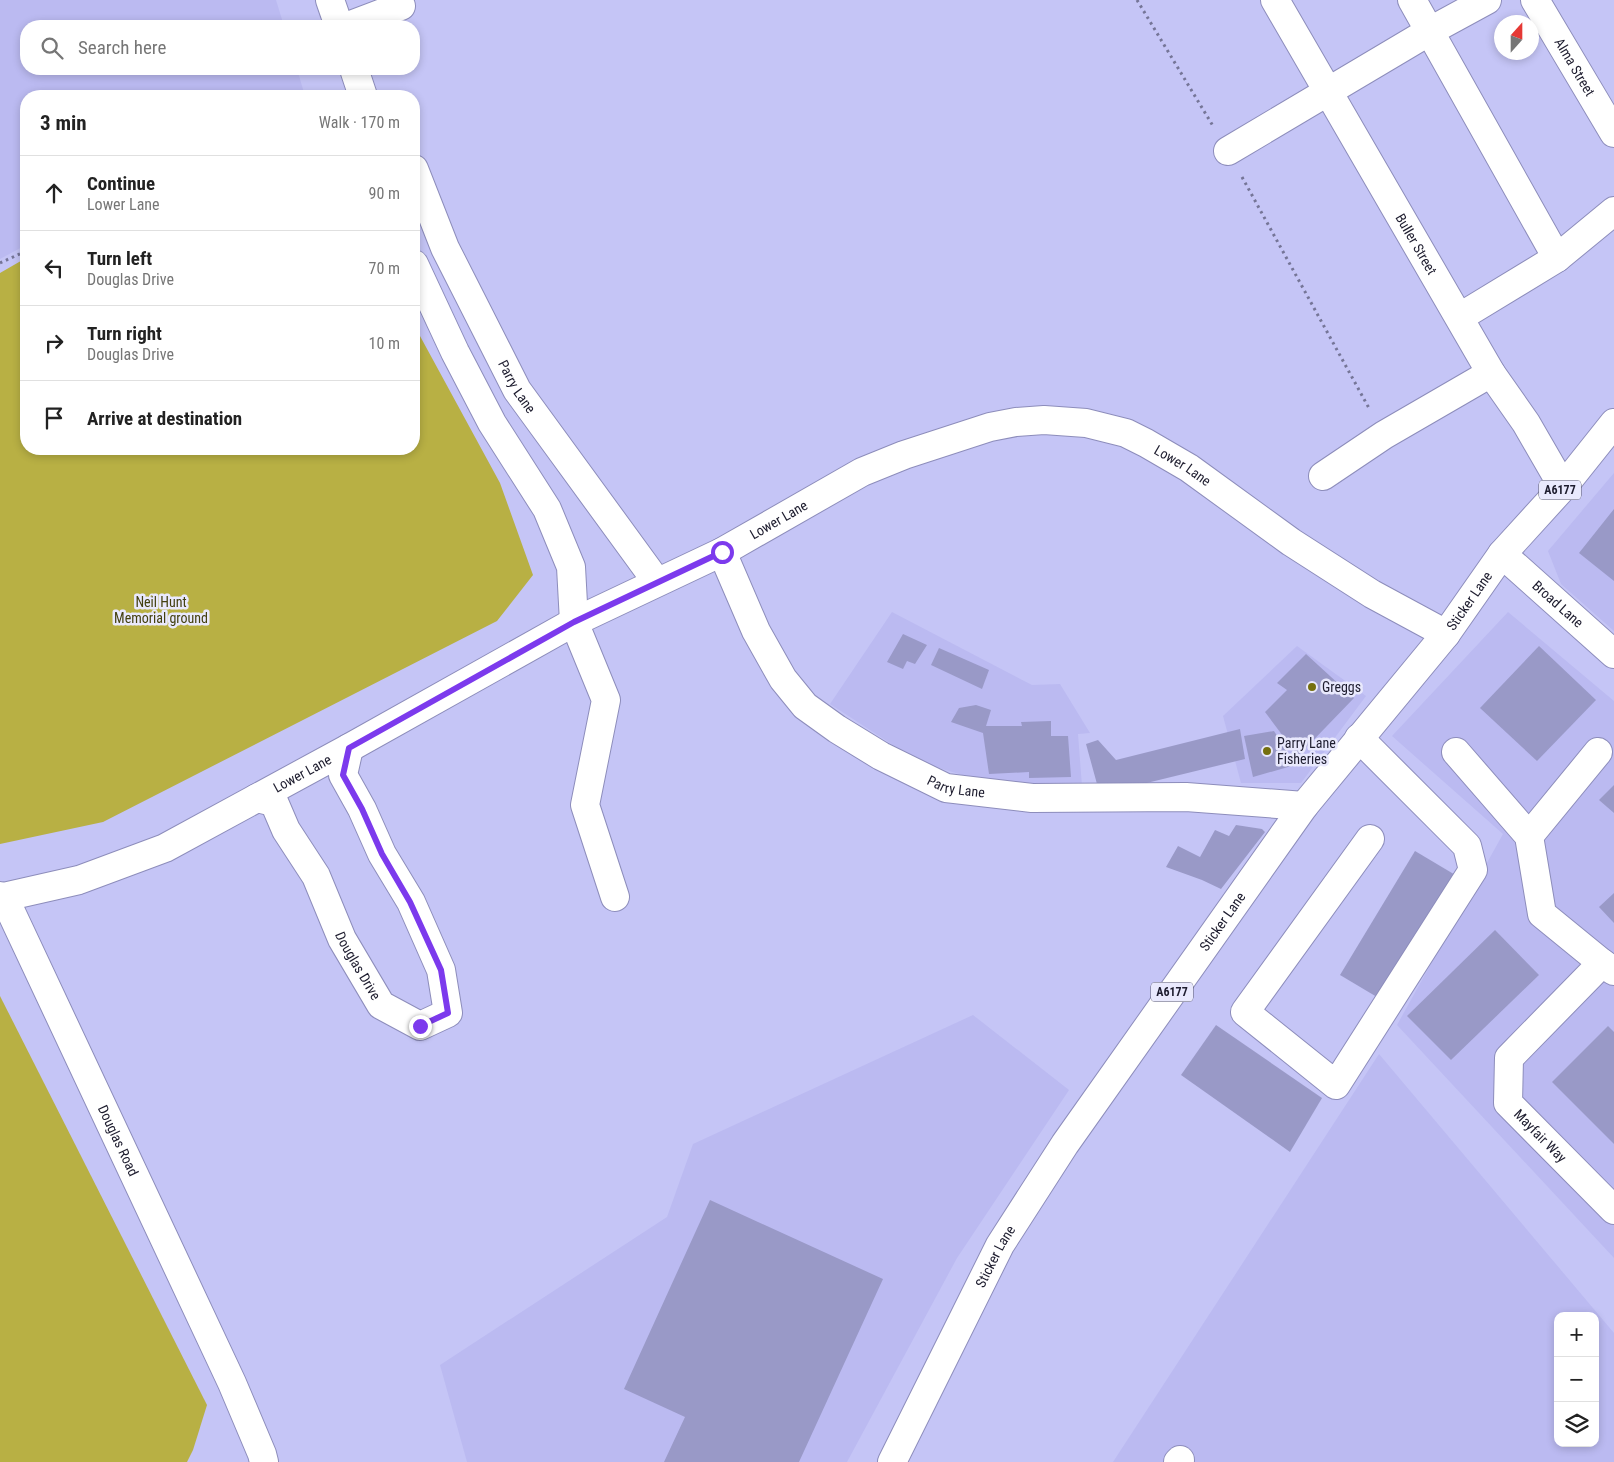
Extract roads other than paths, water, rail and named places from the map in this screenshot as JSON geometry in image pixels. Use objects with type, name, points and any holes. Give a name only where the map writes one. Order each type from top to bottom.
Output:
[{"type":"main road","points":[[330,0],[337,20]]},
{"type":"main road","name":"Buller Street","points":[[1275,0],[1491,373],[1526,423],[1563,487]]},
{"type":"main road","points":[[1412,0],[1558,258]]},
{"type":"main road","points":[[1228,151],[1430,31],[1487,0]]},
{"type":"main road","name":"Alma Street","points":[[1535,0],[1614,133]]},
{"type":"main road","points":[[364,20],[401,6]]},
{"type":"main road","name":"Parry Lane","points":[[420,184],[446,248],[517,390],[657,582]]},
{"type":"main road","points":[[1460,318],[1558,258],[1614,211]]},
{"type":"main road","points":[[420,277],[455,352],[492,423],[547,509],[571,567],[574,622],[606,700],[585,805],[616,897]]},
{"type":"main road","points":[[1323,476],[1384,435],[1491,373]]},
{"type":"main road","name":"Lower Lane","points":[[2,897],[79,880],[165,848],[574,622],[722,552],[862,472],[904,456],[999,426],[1044,420],[1086,423],[1126,433],[1190,468],[1291,542],[1372,594],[1446,634]]},
{"type":"main road","name":"Sticker Lane","points":[[892,1462],[1000,1245],[1066,1144],[1304,806],[1446,634],[1502,554],[1563,487],[1614,423]]},
{"type":"main road","name":"Parry Lane","points":[[722,552],[756,631],[783,679],[805,706],[837,729],[881,756],[946,788],[1032,798],[1186,797],[1304,806]]},
{"type":"main road","name":"Broad Lane","points":[[1502,554],[1614,654]]},
{"type":"main road","points":[[1359,738],[1467,846],[1473,870],[1336,1085],[1245,1012],[1370,839]]},
{"type":"main road","name":"Douglas Drive","points":[[257,798],[274,802],[286,830],[316,876],[342,939],[381,1005],[420,1026],[448,1013],[441,970],[410,902],[382,854],[362,809],[343,775],[349,748]]},
{"type":"main road","points":[[1456,752],[1529,836],[1598,752]]},
{"type":"main road","name":"Mayfair Way","points":[[1529,836],[1542,914],[1608,967],[1509,1058],[1508,1103],[1614,1210]]},
{"type":"main road","name":"Douglas Road","points":[[2,897],[232,1384],[264,1462]]},
{"type":"place","name":"Greggs","points":[[1312,687]]},
{"type":"place","name":"Parry Lane Fisheries","points":[[1267,751]]},
{"type":"park label","name":"Neil Hunt Memorial ground","points":[[161,610]]}]
